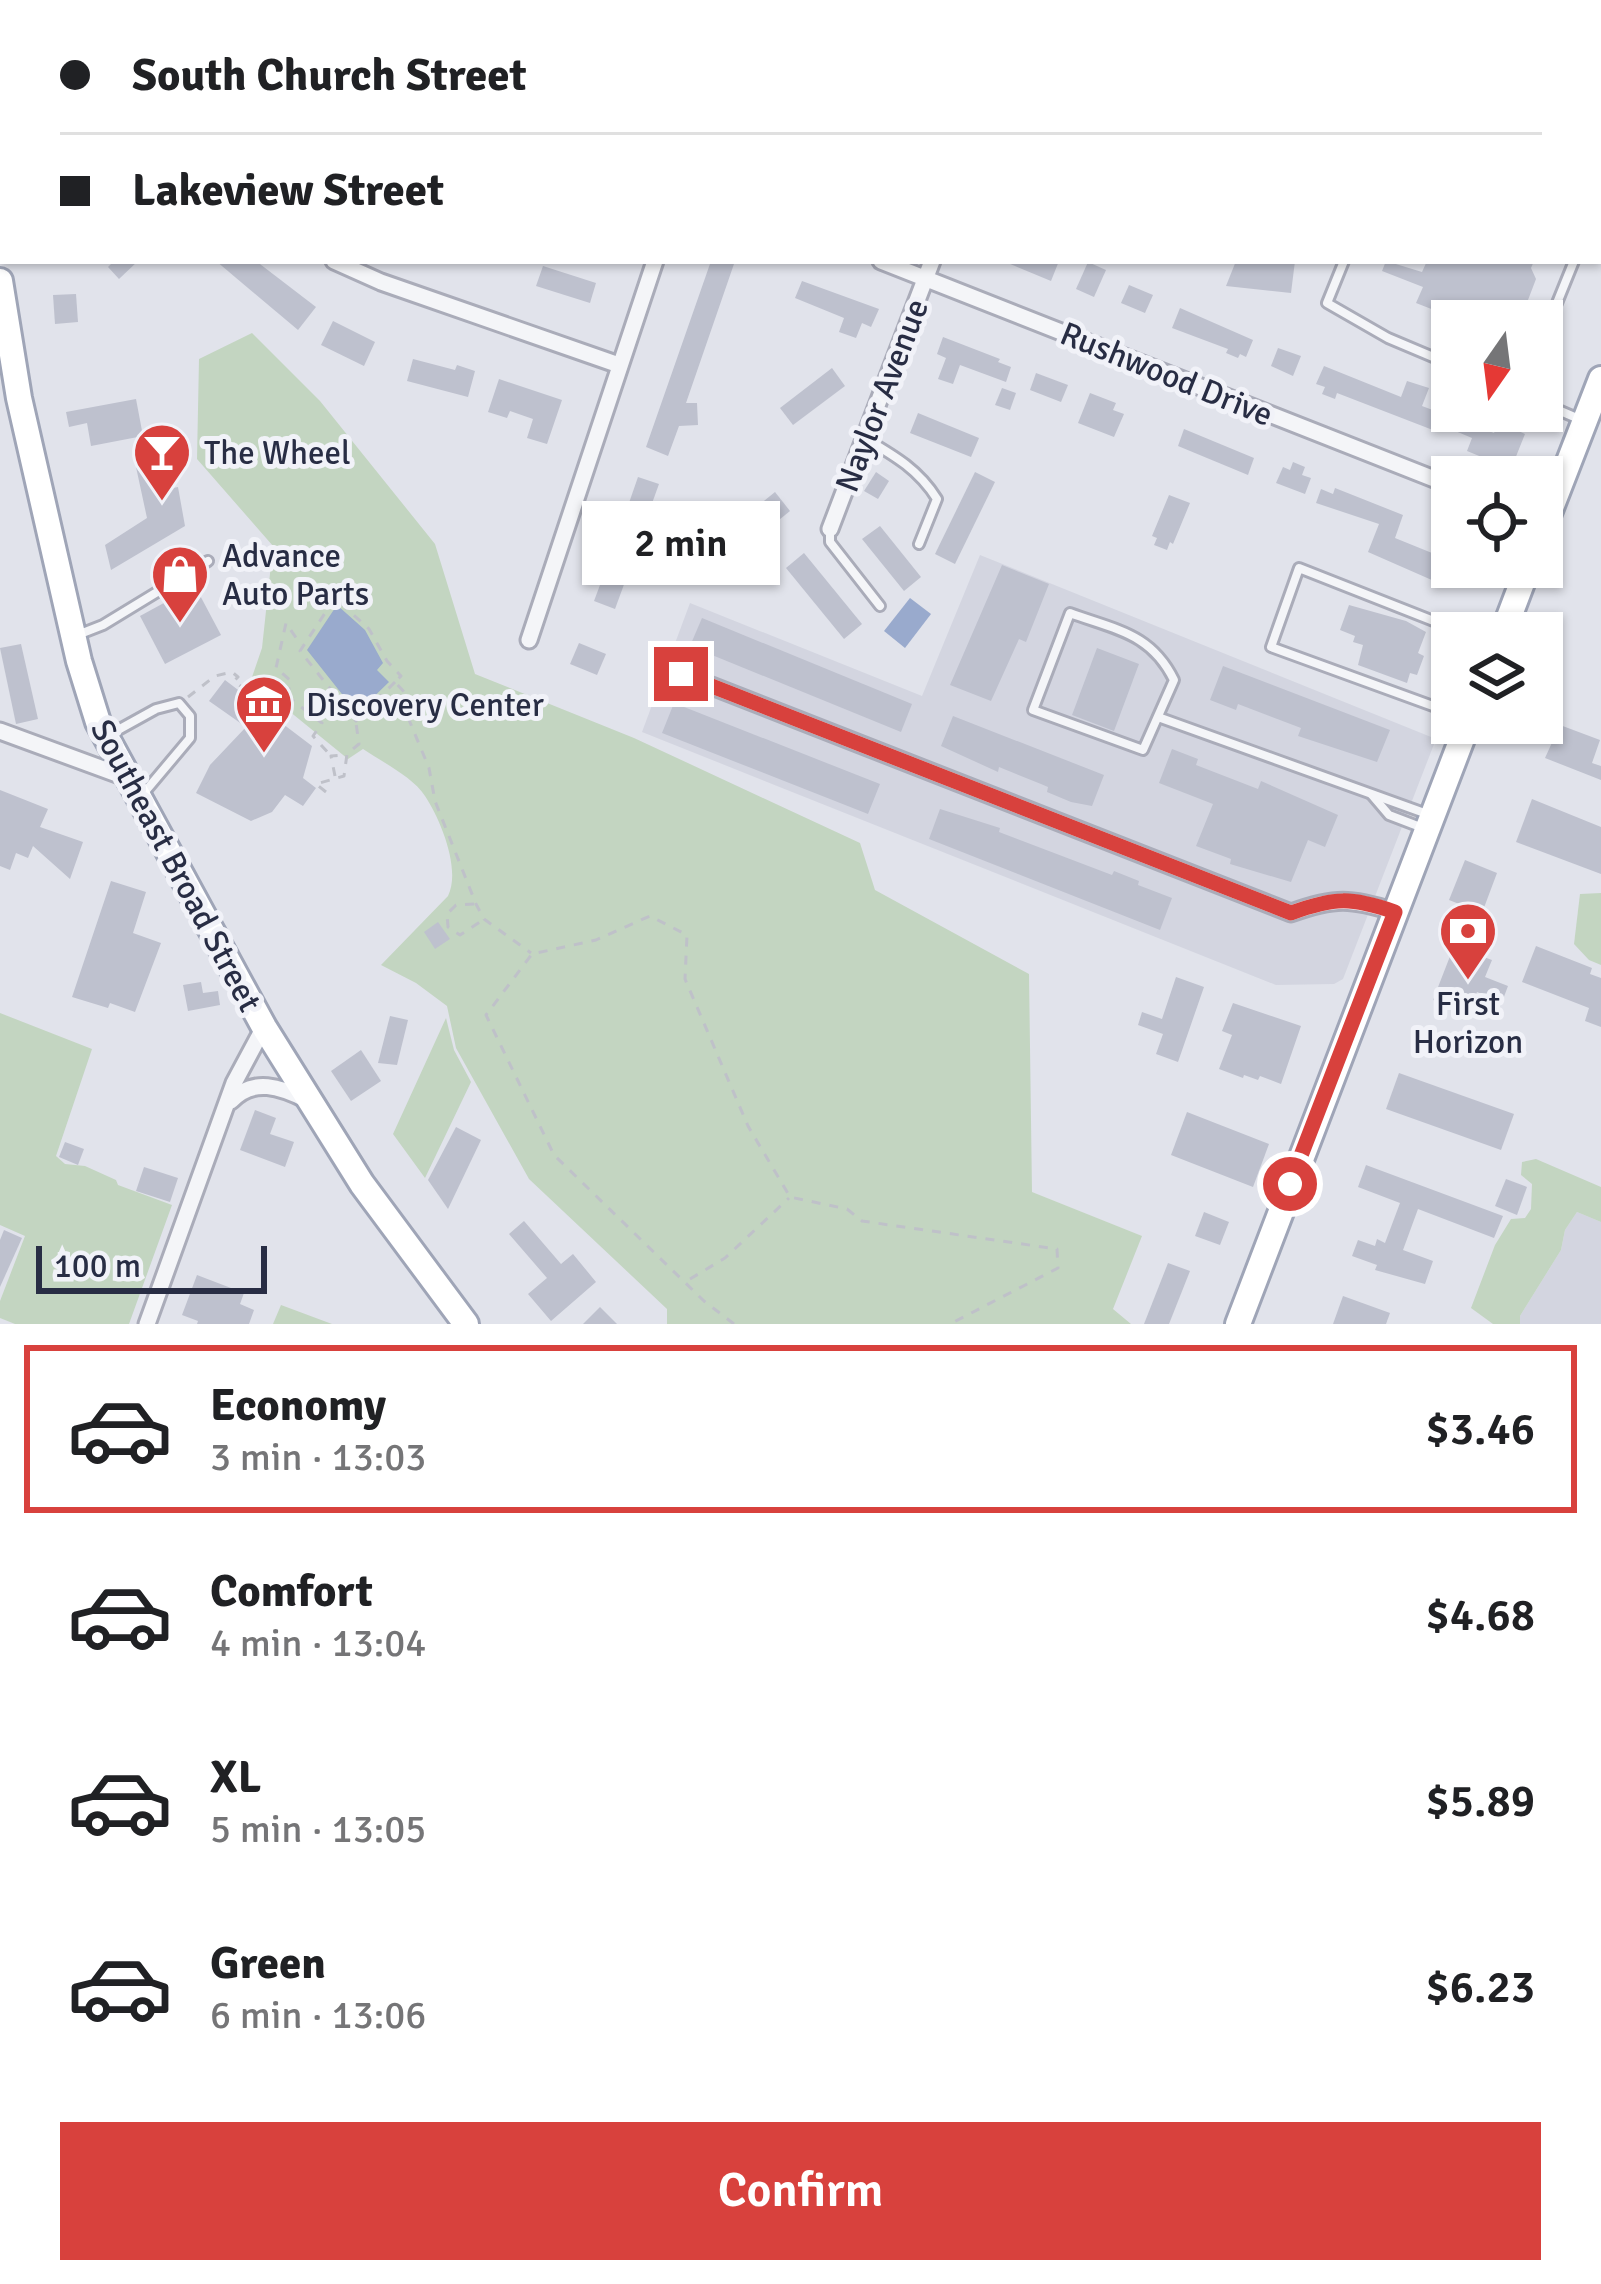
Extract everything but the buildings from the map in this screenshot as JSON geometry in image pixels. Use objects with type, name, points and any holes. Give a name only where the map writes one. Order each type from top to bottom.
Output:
[{"type":"main road","name":"Southeast Broad Street","points":[[0,281],[19,398],[73,636],[106,737],[263,1027],[362,1184],[466,1324]]},
{"type":"main road","points":[[1563,476],[1601,379]]},
{"type":"main road","points":[[1238,1324],[1460,744]]},
{"type":"street","points":[[341,264],[619,365]]},
{"type":"street","points":[[529,640],[654,264]]},
{"type":"street","name":"Rushwood Drive","points":[[898,264],[929,269],[1431,477]]},
{"type":"street","name":"Naylor Avenue","points":[[830,530],[929,269]]},
{"type":"street","points":[[681,674],[1291,913],[1352,898],[1395,912]]},
{"type":"street","points":[[0,731],[131,788]]},
{"type":"street","points":[[147,1324],[225,1108],[263,1027]]},
{"type":"street","points":[[225,1108],[240,1091],[253,1086],[280,1089],[311,1102]]},
{"type":"lane","points":[[1343,264],[1327,302],[1388,338],[1431,356]]},
{"type":"lane","points":[[1558,300],[1573,264]]},
{"type":"lane","points":[[1563,412],[1585,422]]},
{"type":"lane","points":[[865,438],[905,462],[926,480],[937,499],[919,544]]},
{"type":"lane","points":[[830,530],[830,542],[880,606]]},
{"type":"lane","points":[[73,636],[103,625],[208,561]]},
{"type":"lane","points":[[1431,620],[1299,568],[1270,646],[1431,705]]},
{"type":"lane","points":[[1070,613],[1142,640],[1162,656],[1174,680],[1158,717],[1143,750],[1033,710],[1070,613]]},
{"type":"lane","points":[[106,737],[156,709],[179,703],[190,716],[190,738],[131,788]]},
{"type":"lane","points":[[1158,717],[1371,794],[1429,822]]},
{"type":"lane","points":[[1371,794],[1389,815],[1429,822]]},
{"type":"path","points":[[332,756],[347,754],[359,744],[356,721],[300,651],[335,598],[369,629],[386,661],[401,676],[356,721]]},
{"type":"path","points":[[287,696],[291,681],[276,668],[286,622],[302,646]]},
{"type":"path","points":[[179,703],[225,672],[238,677],[234,681],[261,702],[287,696]]},
{"type":"path","points":[[394,682],[406,694],[406,715],[429,768],[435,801],[484,920],[532,954]]},
{"type":"path","points":[[287,696],[322,723],[313,736],[332,756],[335,778]]},
{"type":"path","points":[[326,792],[316,784],[344,776],[347,754]]},
{"type":"path","points":[[476,904],[456,905],[447,914],[448,927],[460,935],[484,920]]},
{"type":"path","points":[[734,1324],[704,1301],[554,1155],[486,1015],[532,954],[596,940],[650,916],[687,935],[685,979],[748,1126],[790,1197],[848,1208],[862,1221],[1057,1249],[1058,1268],[950,1324]]},
{"type":"path","points":[[687,1281],[725,1258],[790,1197]]},
{"type":"shaded area","points":[[980,555],[1431,737],[1434,744],[1343,979],[1334,984],[1276,985],[642,732],[690,603],[922,696]]},
{"type":"shaded area","points":[[1577,1212],[1601,1222],[1601,1324],[1520,1324],[1520,1316],[1561,1250],[1565,1230]]},
{"type":"green space","points":[[252,333],[320,401],[435,544],[475,674],[634,738],[860,843],[875,890],[1029,974],[1032,1192],[1142,1236],[1113,1309],[1131,1324],[667,1324],[667,1309],[529,1179],[456,1048],[447,1006],[381,965],[448,896],[452,873],[447,845],[431,806],[420,789],[397,770],[363,749],[348,759],[251,680],[262,648],[273,546],[197,459],[199,359]]},
{"type":"green space","points":[[1601,893],[1601,965],[1574,944],[1580,894]]},
{"type":"green space","points":[[0,1013],[92,1049],[56,1156],[65,1164],[85,1166],[118,1185],[172,1205],[129,1324],[15,1324],[0,1318],[0,1301],[25,1236],[0,1225]]},
{"type":"green space","points":[[446,1018],[454,1050],[471,1082],[425,1178],[393,1134]]},
{"type":"green space","points":[[1536,1159],[1601,1187],[1601,1222],[1577,1212],[1565,1230],[1561,1250],[1520,1316],[1520,1324],[1493,1324],[1471,1308],[1495,1245],[1511,1219],[1525,1218],[1531,1209],[1532,1184],[1521,1175],[1522,1162]]},
{"type":"green space","points":[[281,1305],[332,1324],[273,1324]]},
{"type":"water","points":[[910,598],[931,614],[905,648],[884,631]]},
{"type":"water","points":[[337,605],[365,630],[383,663],[377,670],[389,682],[357,713],[307,650]]},
{"type":"place","name":"The Wheel","points":[[162,503]]},
{"type":"place","name":"Advance Auto Parts","points":[[180,625]]},
{"type":"place","name":"Discovery Center","points":[[264,755]]},
{"type":"place","name":"First Horizon","points":[[1468,982]]},
{"type":"route","points":[[681,674],[1291,913],[1352,898],[1395,912],[1290,1184]]}]
